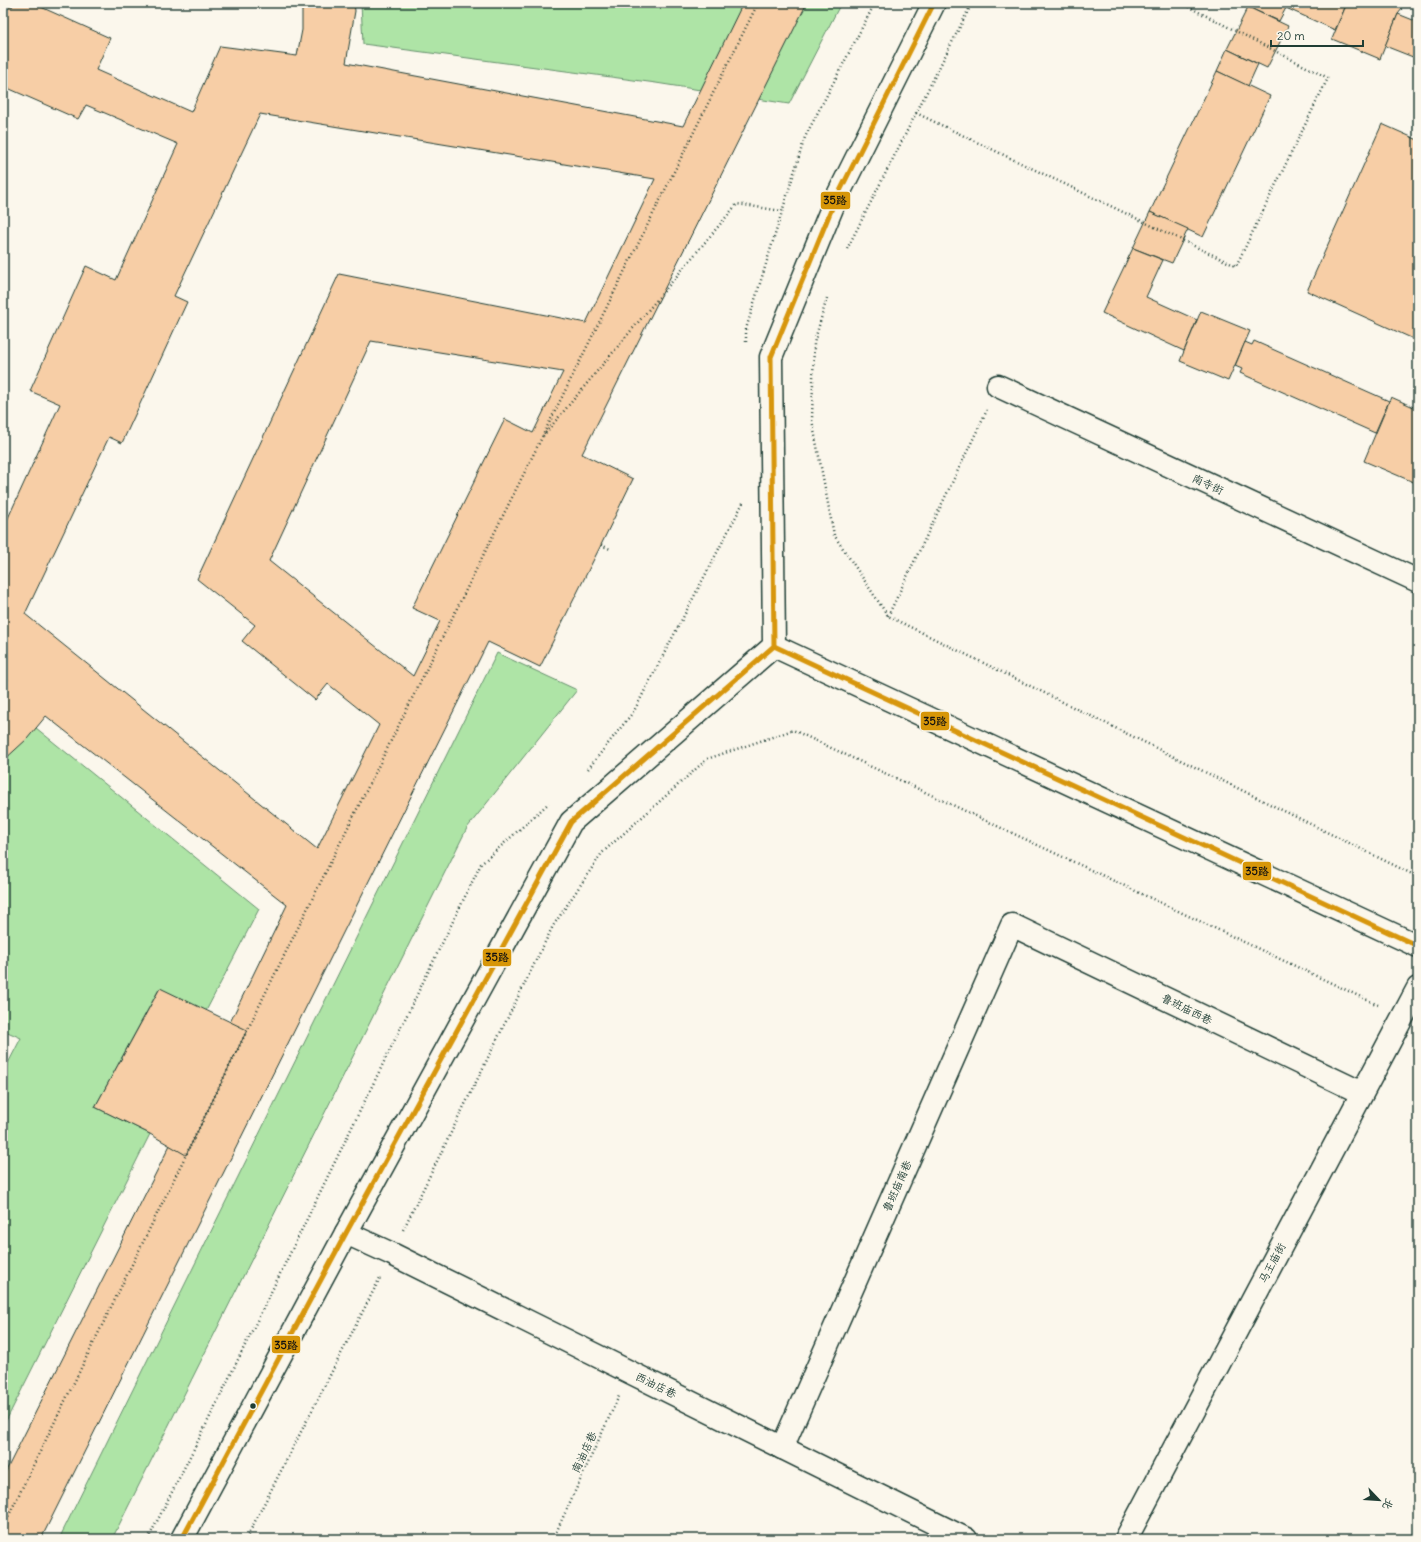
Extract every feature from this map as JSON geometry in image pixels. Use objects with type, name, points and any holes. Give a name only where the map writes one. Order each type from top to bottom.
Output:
[{"type":"street","points":[[182,1539],[346,1233],[571,822],[774,646],[771,357],[834,203],[934,3]]},
{"type":"street","name":"南寺街","points":[[998,386],[1418,581]]},
{"type":"street","points":[[774,646],[1418,946]]},
{"type":"street","name":"鲁班庙西巷","points":[[1012,925],[1362,1093]]},
{"type":"street","name":"鲁班庙南巷","points":[[782,1448],[1012,925]]},
{"type":"street","name":"马王庙街","points":[[1126,1539],[1418,988]]},
{"type":"street","name":"西油店巷","points":[[346,1233],[392,1254],[966,1539]]},
{"type":"path","points":[[3,1527],[250,1023],[758,3]]},
{"type":"path","points":[[746,344],[746,329],[805,137],[875,3]]},
{"type":"path","points":[[844,254],[972,3]]},
{"type":"path","points":[[916,113],[1236,266],[1328,78],[1181,3]]},
{"type":"path","points":[[541,439],[737,204],[782,211]]},
{"type":"path","points":[[829,291],[814,342],[812,420],[834,535],[888,616],[1418,878]]},
{"type":"path","points":[[888,616],[998,386]]},
{"type":"path","points":[[582,774],[634,712],[744,502],[744,494]]},
{"type":"path","points":[[601,545],[610,549]]},
{"type":"path","points":[[246,1539],[392,1254],[553,926],[602,853],[707,760],[793,730],[1402,1017]]},
{"type":"path","points":[[148,1539],[223,1390],[481,864],[553,800]]},
{"type":"path","name":"南油店巷","points":[[553,1539],[630,1372]]},
{"type":"green space","points":[[361,3],[841,3],[789,104],[656,83],[363,44]]},
{"type":"green space","points":[[497,653],[577,690],[467,828],[112,1539],[59,1539]]},
{"type":"green space","points":[[25,719],[259,909],[206,1011],[159,989],[95,1107],[150,1134],[3,1427],[3,1073],[21,1038],[3,1030],[3,744]]},
{"type":"building","points":[[13,3],[32,3],[110,38],[96,70],[191,112],[220,46],[297,56],[302,30],[302,3],[354,3],[355,11],[346,63],[683,126],[743,3],[807,3],[582,454],[633,479],[601,545],[540,667],[488,642],[41,1539],[3,1539],[3,1477],[175,1135],[124,1110],[168,1020],[219,1045],[287,905],[46,716],[27,739],[3,761],[3,686],[8,679],[3,675],[3,529],[60,404],[30,391],[86,266],[116,280],[178,144],[86,105],[78,119],[3,86],[3,4],[12,7]],"holes":[[[260,114],[655,179],[586,323],[339,274],[197,579],[255,625],[242,641],[315,700],[328,684],[379,725],[317,849],[25,614],[109,437],[122,443],[187,302],[174,296]],[[371,341],[563,372],[533,433],[505,419],[412,608],[440,621],[413,676],[269,561]]]},
{"type":"building","points":[[1249,3],[1347,3],[1335,30],[1286,8],[1279,21],[1248,7]]},
{"type":"building","points":[[1347,3],[1388,3],[1402,9],[1398,14],[1380,59],[1332,39]]},
{"type":"building","points":[[1248,7],[1288,26],[1267,68],[1227,49]]},
{"type":"building","points":[[1398,14],[1418,22],[1418,59],[1385,46]]},
{"type":"building","points":[[1227,49],[1258,64],[1248,86],[1217,71]]},
{"type":"building","points":[[1217,71],[1270,96],[1203,237],[1150,212]]},
{"type":"building","points":[[1382,124],[1418,140],[1418,341],[1307,291]]},
{"type":"building","points":[[1150,212],[1188,229],[1172,263],[1133,248]]},
{"type":"building","points":[[1133,248],[1163,260],[1146,297],[1197,320],[1184,351],[1102,313]]},
{"type":"building","points":[[1201,311],[1250,331],[1228,381],[1180,361]]},
{"type":"building","points":[[1254,341],[1389,401],[1375,433],[1240,373],[1242,369],[1235,366],[1245,342],[1252,345]]},
{"type":"building","points":[[1391,397],[1418,409],[1418,484],[1364,461]]},
{"type":"building","points":[[160,988],[247,1030],[186,1155],[150,1134],[95,1107]]},
{"type":"transit line","name":"35路","points":[[182,1539],[346,1233],[571,822],[774,646],[771,357],[834,203],[934,3]]},
{"type":"transit line","name":"35路","points":[[774,646],[1418,946]]}]
